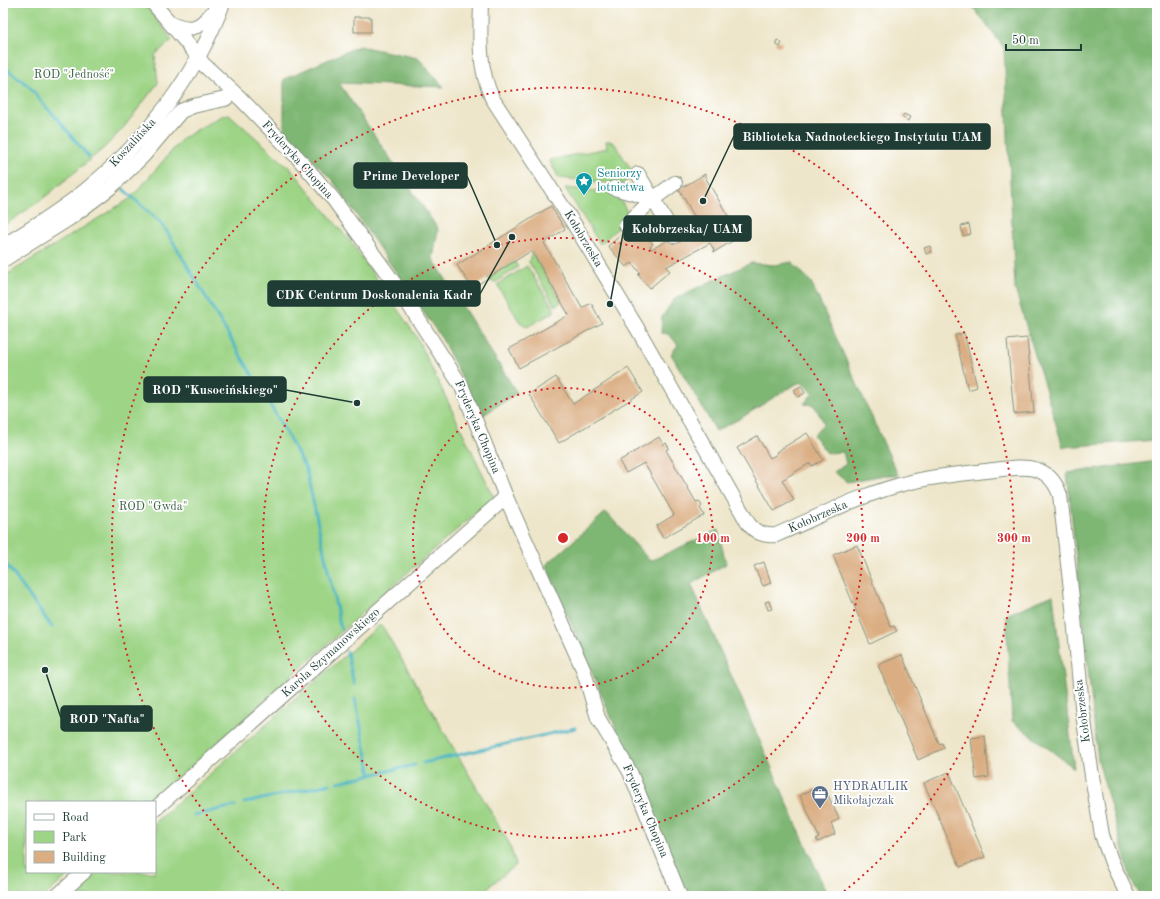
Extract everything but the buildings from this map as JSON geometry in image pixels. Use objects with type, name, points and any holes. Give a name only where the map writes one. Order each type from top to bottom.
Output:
[{"type":"street","name":"Fryderyka Chopina","points":[[152,3],[203,64],[241,99],[299,159],[334,200],[400,291],[462,387],[506,497],[583,669],[598,718],[630,772],[680,896]]},
{"type":"street","points":[[170,23],[182,28],[195,28],[222,3]]},
{"type":"street","name":"Koszalińska","points":[[3,246],[76,198],[119,160],[140,138],[160,115],[198,57],[222,3]]},
{"type":"street","name":"Kołobrzeska","points":[[480,3],[481,57],[483,75],[492,98],[574,224],[640,335],[748,523],[759,534],[767,536],[776,535],[871,494],[911,481],[1020,468],[1039,469],[1051,477],[1057,486],[1060,495],[1073,607],[1082,707],[1102,835],[1112,863],[1128,896]]},
{"type":"street","points":[[3,260],[70,218],[111,187],[147,152],[181,111],[193,106],[225,98],[233,93]]},
{"type":"street","points":[[638,174],[675,236]]},
{"type":"street","points":[[626,225],[653,199],[675,183]]},
{"type":"street","points":[[614,188],[653,199]]},
{"type":"street","name":"Karola Szymanowskiego","points":[[156,808],[506,497]]},
{"type":"street","points":[[57,896],[83,873]]},
{"type":"green space","name":"ROD \"Jedność\"","points":[[3,3],[144,3],[172,40],[155,55],[158,83],[124,127],[104,148],[40,201],[3,226]]},
{"type":"green space","points":[[970,3],[1134,3],[1135,7],[1157,3],[1157,440],[1063,447],[1015,289],[1004,48]]},
{"type":"green space","points":[[359,46],[418,58],[444,87],[339,83],[438,229],[433,259],[517,393],[482,416],[442,339],[333,181],[284,131],[284,79]]},
{"type":"green space","name":"ROD \"Gwda\"","points":[[229,114],[293,171],[353,245],[416,336],[494,497],[152,801],[26,801],[26,873],[71,873],[45,896],[3,896],[3,277],[131,198],[183,138],[221,116]]},
{"type":"green space","points":[[606,141],[610,141],[615,144],[635,176],[621,184],[559,178],[549,160],[607,148]]},
{"type":"green space","points":[[565,188],[617,193],[630,217],[600,244]]},
{"type":"green space","points":[[532,252],[561,302],[555,306],[529,262]]},
{"type":"green space","points":[[514,261],[518,267],[496,282],[490,281],[488,278]]},
{"type":"green space","points":[[792,262],[811,282],[898,475],[884,475],[847,482],[834,472],[846,464],[843,452],[827,453],[813,435],[824,423],[814,405],[804,404],[813,393],[801,382],[792,386],[741,418],[716,431],[671,354],[678,345],[669,334],[661,333],[662,317],[675,298],[751,263],[775,265]]},
{"type":"green space","points":[[527,266],[554,309],[554,312],[527,327],[519,321],[498,284]]},
{"type":"green space","points":[[1157,461],[1157,896],[1141,896],[1131,880],[1098,760],[1067,473]]},
{"type":"green space","points":[[606,512],[650,561],[718,530],[726,564],[691,584],[828,896],[686,896],[678,873],[546,565]]},
{"type":"green space","points":[[1053,595],[1074,768],[1012,721],[1006,615]]},
{"type":"green space","points":[[381,624],[509,843],[516,865],[487,888],[494,896],[70,896],[97,873],[156,873],[156,821]]},
{"type":"waterway","points":[[3,66],[30,87],[89,157]]},
{"type":"waterway","points":[[123,189],[159,221],[166,230],[279,420],[306,469],[341,629]]},
{"type":"waterway","points":[[3,560],[52,627]]},
{"type":"waterway","points":[[347,652],[354,684]]},
{"type":"waterway","points":[[355,699],[371,775]]},
{"type":"waterway","points":[[423,763],[575,728]]},
{"type":"waterway","points":[[338,782],[415,765]]},
{"type":"waterway","points":[[244,803],[330,784]]},
{"type":"waterway","points":[[194,815],[235,806]]},
{"type":"place","name":"Seniorzy lotnictwa","points":[[584,196]]},
{"type":"place","name":"Biblioteka Nadnoteckiego Instytutu UAM","points":[[703,201]]},
{"type":"place","name":"CDK Centrum Doskonalenia Kadr","points":[[512,237]]},
{"type":"place","name":"Prime Developer","points":[[497,245]]},
{"type":"place","name":"Kołobrzeska/ UAM","points":[[610,304]]},
{"type":"place","name":"ROD \"Kusocińskiego\"","points":[[357,403]]},
{"type":"place","name":"ROD \"Nafta\"","points":[[45,670]]},
{"type":"place","name":"HYDRAULIK Mikołajczak","points":[[820,809]]}]
